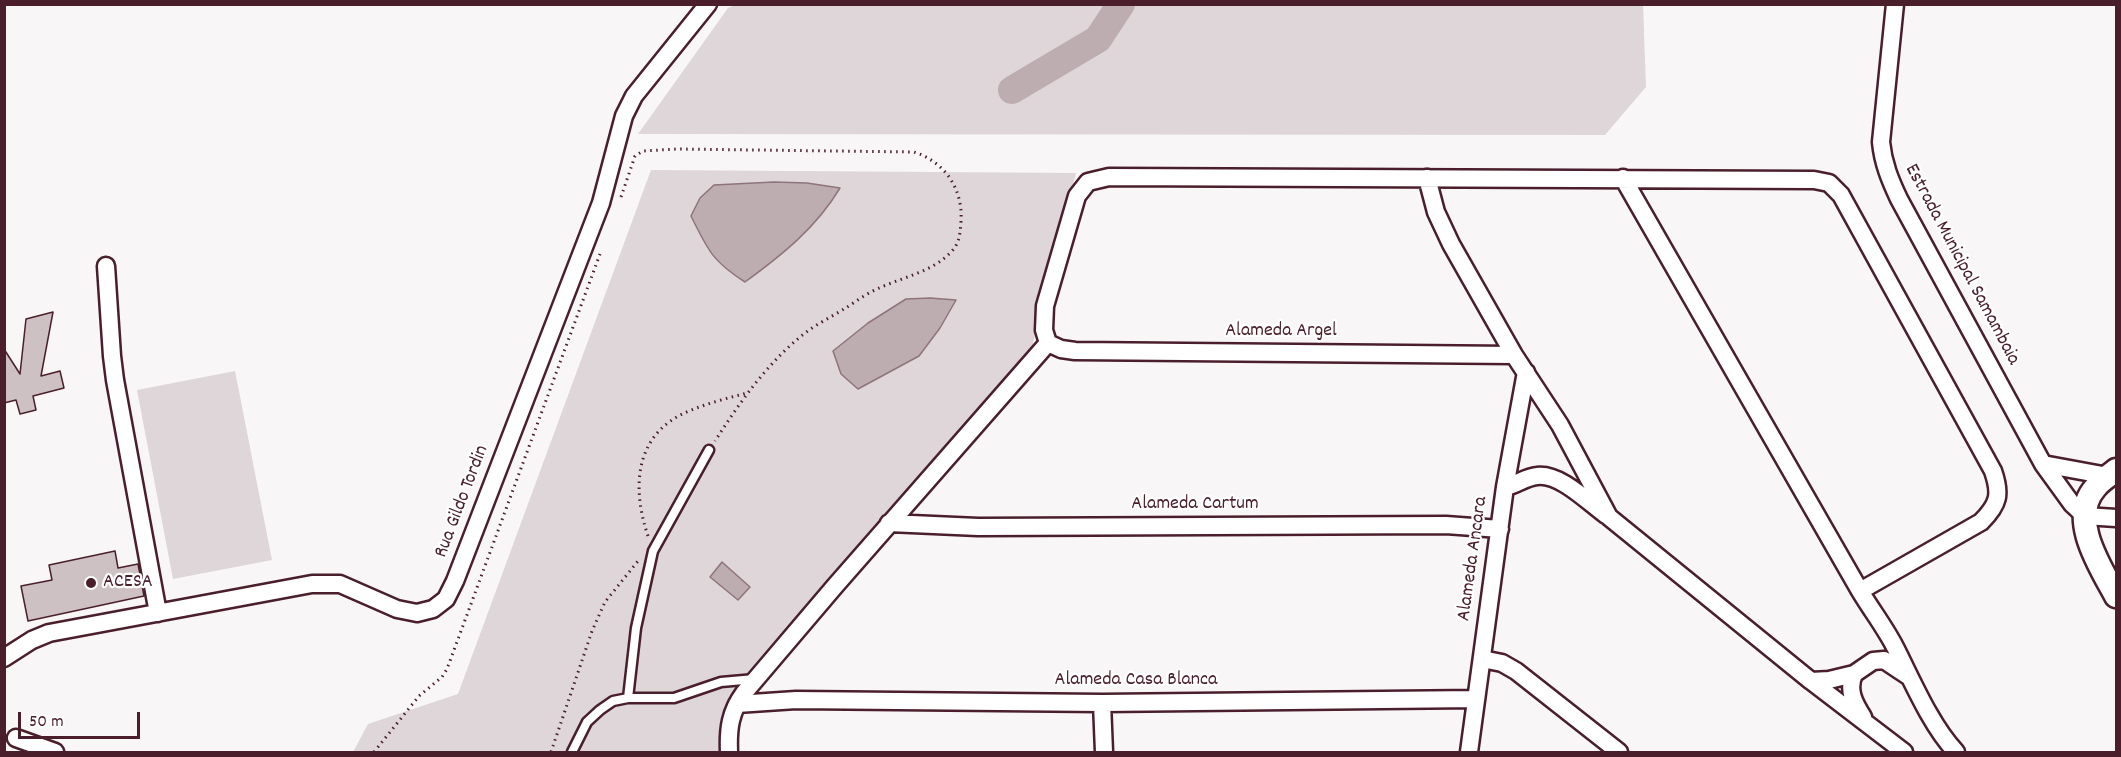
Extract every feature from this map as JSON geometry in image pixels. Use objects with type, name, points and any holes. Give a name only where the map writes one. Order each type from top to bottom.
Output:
[{"type":"main road","points":[[2112,473],[2094,489],[2085,516],[2087,534],[2093,553],[2116,596]]},
{"type":"street","name":"Rua Gildo Tordin","points":[[4,658],[32,640],[49,633],[312,584],[340,584],[397,609],[417,613],[433,609],[446,600],[460,570],[601,204],[624,116],[634,96],[708,4]]},
{"type":"street","name":"Estrada Municipal Samambaia","points":[[1895,4],[1881,142],[1887,173],[2043,464],[2072,504],[2085,516]]},
{"type":"street","points":[[729,753],[728,733],[736,704],[1048,343],[1044,330],[1046,306],[1077,196],[1088,182],[1109,177],[1623,178],[1814,180],[1830,183],[1841,195],[1993,471],[1998,495],[1993,510],[1981,522],[1860,591]]},
{"type":"street","points":[[1427,178],[1436,212],[1451,244],[1514,355],[1560,425],[1609,517]]},
{"type":"street","points":[[1623,178],[1860,591],[1882,623],[1948,744],[1956,753]]},
{"type":"street","points":[[106,266],[115,380],[158,613]]},
{"type":"street","name":"Alameda Argel","points":[[1048,343],[1061,349],[1076,351],[1514,355]]},
{"type":"street","name":"Alameda Ancara","points":[[1469,753],[1505,487],[1526,372]]},
{"type":"street","points":[[2043,464],[2112,473]]},
{"type":"street","points":[[1505,487],[1515,485],[1527,477],[1540,475],[1553,477],[1609,517],[1811,681],[1904,753]]},
{"type":"street","points":[[2085,516],[2116,518]]},
{"type":"street","name":"Alameda Cartum","points":[[890,524],[978,527],[1446,525],[1500,529]]},
{"type":"street","points":[[1873,661],[1879,648],[1882,623]]},
{"type":"street","points":[[1482,659],[1502,663],[1516,671],[1619,753]]},
{"type":"street","points":[[1811,681],[1829,680],[1854,674],[1873,661],[1884,660],[1909,676]]},
{"type":"street","points":[[1854,674],[1851,690],[1853,702],[1867,723]]},
{"type":"street","name":"Alameda Casa Blanca","points":[[736,704],[796,700],[1102,703],[1476,699]]},
{"type":"street","points":[[1102,703],[1104,753]]},
{"type":"street","points":[[10,732],[29,753]]},
{"type":"street","points":[[10,732],[55,753]]},
{"type":"lane","points":[[628,698],[636,628],[653,551],[709,450]]},
{"type":"lane","points":[[572,753],[587,722],[613,701],[628,698],[674,698],[721,682],[758,676]]},
{"type":"path","points":[[621,197],[635,156],[643,151],[677,149],[914,152],[937,163],[952,179],[959,198],[962,211],[959,241],[952,251],[925,270],[874,290],[807,332],[785,350],[749,392],[709,450]]},
{"type":"path","points":[[374,753],[419,696],[442,677],[447,669],[602,250]]},
{"type":"path","points":[[551,753],[592,631],[605,602],[639,560],[653,551],[639,500],[639,476],[643,456],[649,442],[657,431],[690,410],[749,392]]},
{"type":"shaded area","points":[[735,5],[1643,5],[1646,87],[1605,135],[638,134],[728,8]]},
{"type":"shaded area","points":[[651,170],[1076,173],[1032,347],[720,720],[720,752],[353,752],[368,724],[458,694]]},
{"type":"shaded area","points":[[807,183],[840,188],[820,216],[797,240],[745,282],[725,268],[712,254],[691,216],[700,198],[714,185]]},
{"type":"shaded area","points":[[906,299],[956,300],[940,328],[919,356],[858,389],[841,374],[833,351],[868,323]]},
{"type":"shaded area","points":[[235,371],[272,560],[173,579],[137,390]]},
{"type":"shaded area","points":[[722,562],[750,587],[738,600],[710,577]]},
{"type":"building","points":[[53,312],[41,376],[60,371],[64,388],[33,396],[36,410],[20,414],[16,400],[4,403],[4,349],[20,374],[26,319]]},
{"type":"building","name":"ACESA","points":[[115,551],[118,568],[138,564],[144,596],[28,621],[21,586],[52,580],[49,565]]},
{"type":"waterway","points":[[1012,90],[1098,39],[1121,4]]},
{"type":"place","name":"ACESA","points":[[91,583]]}]
